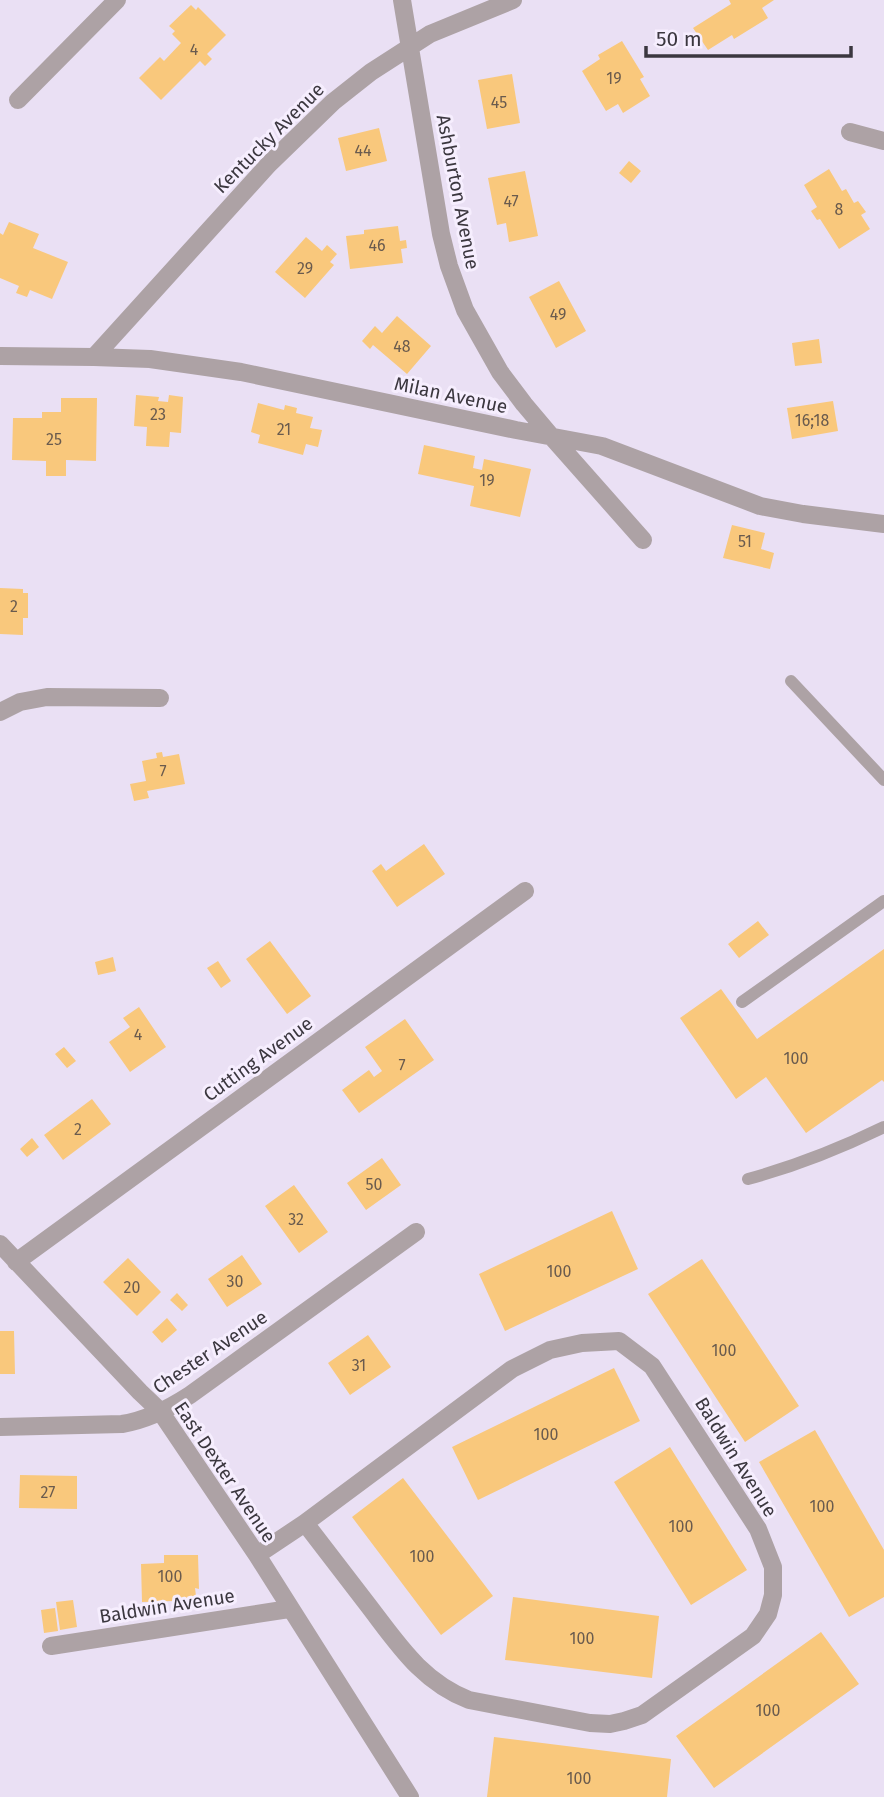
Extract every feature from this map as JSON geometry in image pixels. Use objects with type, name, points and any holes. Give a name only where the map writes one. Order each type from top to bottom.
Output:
[{"type":"street","points":[[18,100],[117,0]]},
{"type":"street","name":"Ashburton Avenue","points":[[402,0],[434,197],[446,253],[466,310],[500,372],[524,404],[643,540]]},
{"type":"street","name":"Kentucky Avenue","points":[[94,357],[269,164],[333,102],[410,46],[447,26],[513,0]]},
{"type":"street","points":[[850,132],[884,141]]},
{"type":"street","name":"Milan Avenue","points":[[0,356],[150,359],[241,372],[591,444],[760,506],[884,524]]},
{"type":"street","points":[[1,710],[28,699],[47,697],[160,698]]},
{"type":"street","name":"Cutting Avenue","points":[[16,1262],[525,891]]},
{"type":"street","name":"Chester Avenue","points":[[0,1427],[122,1424],[160,1411],[190,1395],[416,1232]]},
{"type":"street","name":"East Dexter Avenue","points":[[0,1244],[160,1411],[257,1555],[410,1797]]},
{"type":"street","name":"Baldwin Avenue","points":[[257,1555],[305,1523],[512,1369],[550,1350],[582,1343],[619,1341],[652,1366],[758,1529],[773,1567],[773,1595],[768,1614],[753,1636],[662,1702],[625,1721],[610,1724],[590,1723],[469,1700],[432,1680],[404,1652],[305,1523]]},
{"type":"street","name":"Baldwin Avenue","points":[[51,1646],[289,1609]]},
{"type":"lane","points":[[791,681],[884,780]]},
{"type":"lane","points":[[742,1002],[884,901]]},
{"type":"lane","points":[[748,1179],[816,1158],[884,1127]]},
{"type":"building","points":[[729,0],[774,0],[762,8],[768,18],[734,39],[732,35],[708,50],[693,28],[731,4]]},
{"type":"building","points":[[191,5],[196,10],[198,7],[226,35],[207,54],[212,59],[205,66],[200,61],[161,100],[139,78],[160,57],[164,61],[181,43],[172,34],[175,31],[169,26]]},
{"type":"building","points":[[622,41],[644,77],[640,79],[650,96],[623,113],[618,104],[606,111],[582,71],[600,59],[598,55]]},
{"type":"building","points":[[512,74],[520,123],[487,129],[478,80]]},
{"type":"building","points":[[379,128],[387,161],[346,171],[338,138]]},
{"type":"building","points":[[629,161],[641,171],[631,183],[619,173]]},
{"type":"building","points":[[829,169],[842,191],[846,189],[854,203],[858,201],[866,212],[861,215],[870,229],[839,249],[820,219],[817,220],[811,211],[817,207],[804,185]]},
{"type":"building","points":[[525,171],[538,236],[509,242],[506,223],[497,225],[488,178]]},
{"type":"building","points":[[9,222],[39,234],[33,248],[68,262],[52,299],[30,290],[27,297],[16,293],[19,286],[0,278],[0,233],[3,235]]},
{"type":"building","points":[[398,226],[400,241],[406,240],[407,248],[401,249],[403,263],[350,269],[346,236],[364,234],[364,230]]},
{"type":"building","points":[[306,237],[322,251],[327,245],[337,254],[330,262],[334,265],[305,298],[275,272]]},
{"type":"building","points":[[559,281],[586,331],[556,348],[529,297]]},
{"type":"building","points":[[397,316],[431,346],[407,374],[373,345],[370,349],[362,341],[375,326],[382,333]]},
{"type":"building","points":[[819,339],[822,363],[795,366],[792,343]]},
{"type":"building","points":[[136,395],[159,397],[158,401],[168,402],[169,395],[183,397],[181,433],[170,432],[169,447],[146,446],[147,427],[134,426]]},
{"type":"building","points":[[61,398],[97,398],[96,461],[66,460],[66,476],[46,476],[46,461],[12,460],[13,418],[42,418],[42,412],[61,412]]},
{"type":"building","points":[[833,401],[838,431],[792,439],[787,408]]},
{"type":"building","points":[[258,403],[284,410],[285,405],[297,408],[296,413],[313,417],[310,428],[322,430],[318,447],[306,444],[303,455],[258,443],[260,435],[251,432]]},
{"type":"building","points":[[424,445],[475,456],[473,468],[482,470],[484,459],[531,469],[520,517],[470,506],[474,486],[418,474]]},
{"type":"building","points":[[732,525],[765,533],[761,549],[774,553],[770,569],[723,558]]},
{"type":"building","points":[[0,588],[23,589],[23,593],[28,593],[28,618],[23,618],[23,635],[0,634]]},
{"type":"building","points":[[162,752],[163,757],[179,754],[185,784],[147,791],[149,798],[134,801],[130,784],[146,781],[142,761],[157,758],[156,753]]},
{"type":"building","points":[[424,844],[445,874],[397,907],[372,871],[381,864],[386,871]]},
{"type":"building","points":[[758,921],[769,935],[739,958],[728,944]]},
{"type":"building","points":[[270,941],[311,996],[287,1014],[246,959]]},
{"type":"building","points":[[884,949],[884,1082],[882,1080],[806,1133],[766,1077],[736,1099],[680,1018],[721,989],[757,1039]]},
{"type":"building","points":[[113,957],[116,971],[98,975],[95,962]]},
{"type":"building","points":[[218,961],[231,981],[221,988],[207,968]]},
{"type":"building","points":[[139,1007],[166,1047],[130,1072],[109,1042],[130,1027],[123,1018]]},
{"type":"building","points":[[405,1019],[434,1060],[359,1113],[342,1090],[369,1070],[374,1077],[382,1071],[365,1047]]},
{"type":"building","points":[[64,1047],[76,1061],[67,1068],[55,1054]]},
{"type":"building","points":[[92,1099],[111,1124],[63,1160],[44,1135]]},
{"type":"building","points":[[32,1138],[39,1147],[27,1157],[20,1149]]},
{"type":"building","points":[[382,1158],[401,1185],[366,1210],[347,1183]]},
{"type":"building","points":[[294,1185],[328,1232],[299,1253],[265,1206]]},
{"type":"building","points":[[612,1211],[638,1269],[505,1331],[479,1274]]},
{"type":"building","points":[[242,1255],[262,1284],[227,1307],[208,1279]]},
{"type":"building","points":[[128,1258],[161,1292],[137,1316],[103,1282]]},
{"type":"building","points":[[702,1259],[799,1406],[745,1442],[648,1294]]},
{"type":"building","points":[[177,1293],[188,1305],[182,1311],[170,1300]]},
{"type":"building","points":[[167,1318],[177,1330],[162,1343],[152,1332]]},
{"type":"building","points":[[0,1331],[14,1331],[15,1374],[0,1374]]},
{"type":"building","points":[[368,1335],[391,1367],[350,1395],[328,1363]]},
{"type":"building","points":[[614,1368],[640,1421],[478,1500],[452,1447]]},
{"type":"building","points":[[815,1430],[884,1550],[884,1597],[849,1617],[759,1462]]},
{"type":"building","points":[[670,1447],[747,1570],[691,1605],[614,1482]]},
{"type":"building","points":[[20,1475],[77,1476],[77,1509],[19,1508]]},
{"type":"building","points":[[403,1478],[493,1596],[441,1635],[352,1517]]},
{"type":"building","points":[[164,1555],[198,1555],[199,1589],[195,1588],[196,1596],[190,1602],[174,1597],[174,1601],[142,1602],[141,1564],[164,1563]]},
{"type":"building","points":[[513,1597],[659,1616],[652,1678],[505,1660]]},
{"type":"building","points":[[73,1600],[77,1627],[60,1630],[56,1602]]},
{"type":"building","points":[[55,1608],[58,1631],[44,1633],[41,1610]]},
{"type":"building","points":[[821,1632],[859,1684],[714,1788],[676,1736]]},
{"type":"building","points":[[494,1737],[671,1759],[667,1797],[487,1797]]}]
